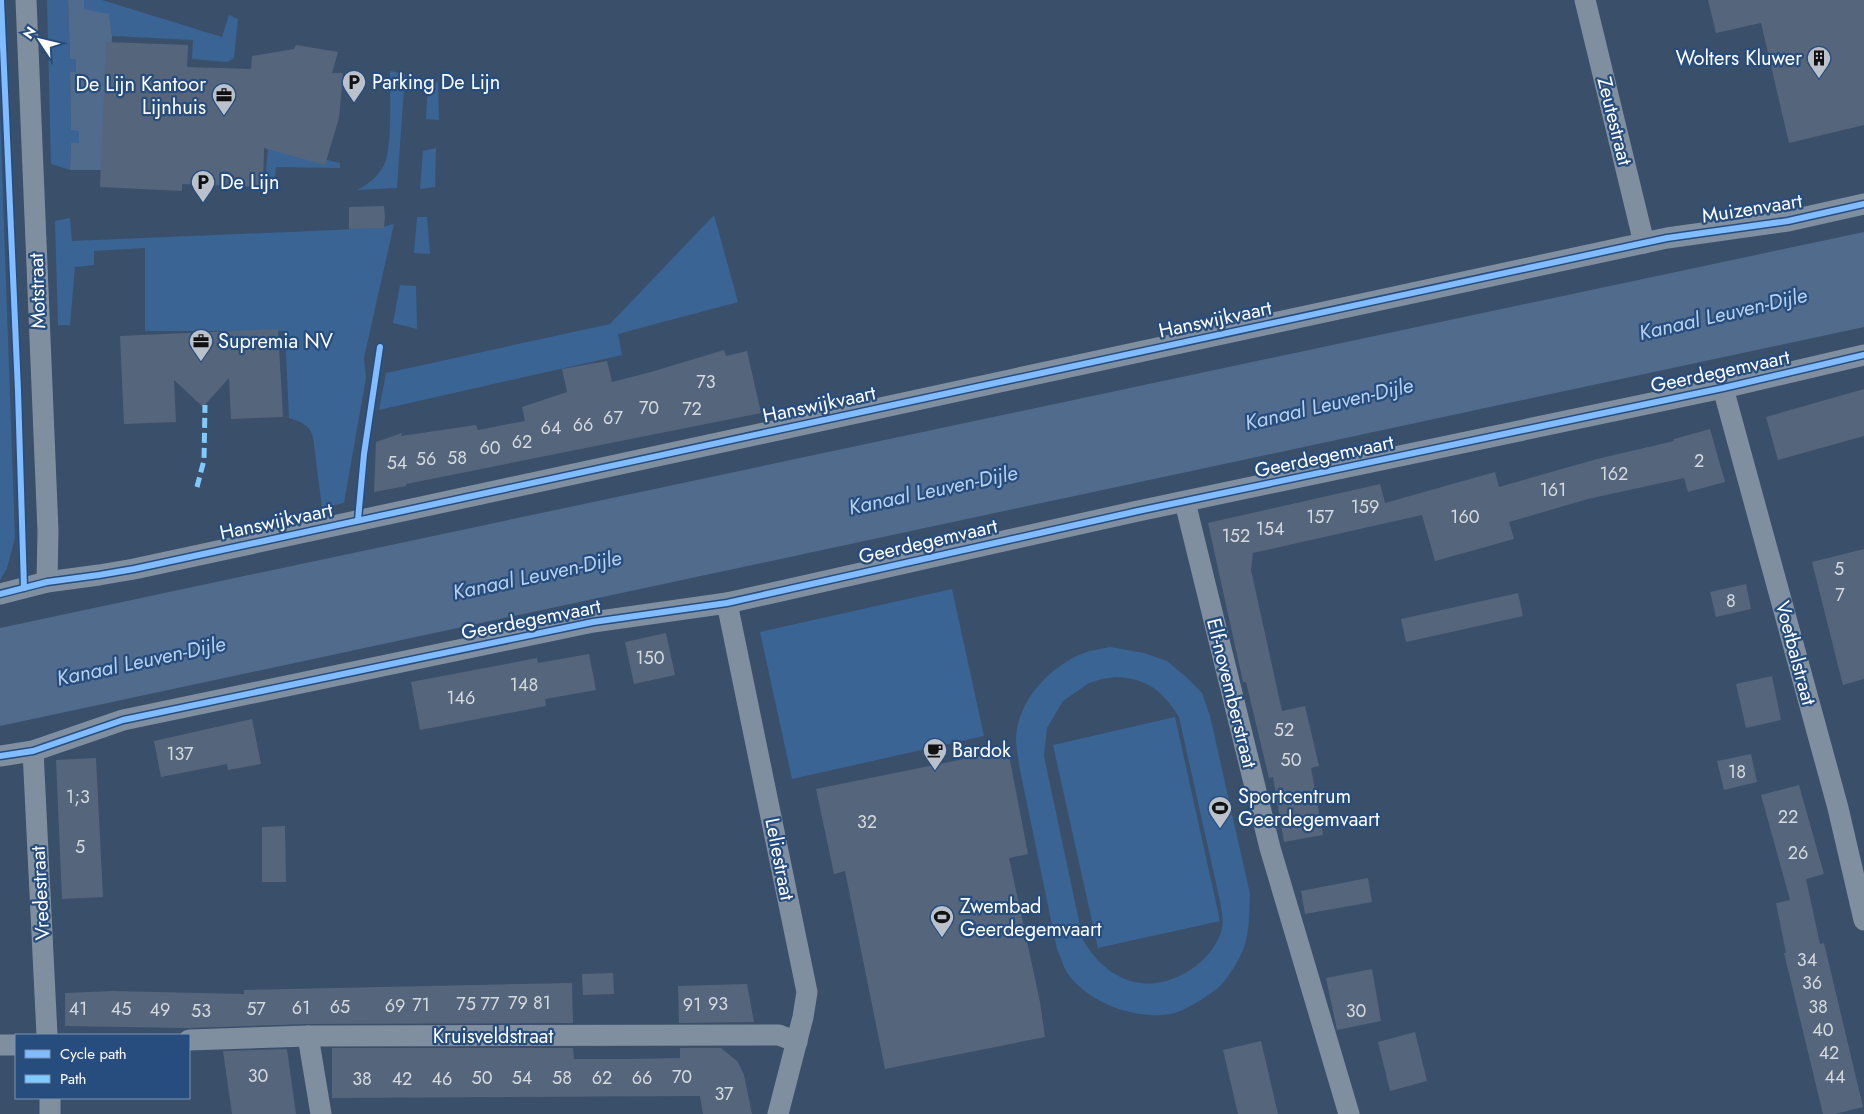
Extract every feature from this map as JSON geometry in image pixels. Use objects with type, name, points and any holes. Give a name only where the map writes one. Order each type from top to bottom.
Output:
[{"type":"street","name":"Motstraat","points":[[26,0],[48,531],[47,582]]},
{"type":"street","name":"Zeutestraat","points":[[1585,0],[1644,243]]},
{"type":"street","name":"Muizenvaart","points":[[1644,243],[1788,221],[1864,204]]},
{"type":"street","name":"Hanswijkvaart","points":[[0,594],[47,582],[134,569],[1644,243]]},
{"type":"street","name":"Geerdegemvaart","points":[[0,756],[34,751],[123,720],[593,622],[727,603],[1128,513],[1723,388],[1864,355]]},
{"type":"street","name":"Voetbalstraat","points":[[1723,388],[1835,798],[1864,920]]},
{"type":"street","name":"Elf-novemberstraat","points":[[1185,502],[1270,848],[1349,1114]]},
{"type":"street","name":"Leliestraat","points":[[727,603],[806,992],[803,1017],[778,1114]]},
{"type":"street","name":"Vredestraat","points":[[34,751],[47,1034]]},
{"type":"street","name":"Kruisveldstraat","points":[[190,1040],[308,1036],[779,1034],[797,1042]]},
{"type":"street","points":[[308,1036],[321,1114]]},
{"type":"street","points":[[0,1045],[15,1044]]},
{"type":"street","points":[[50,1099],[50,1114]]},
{"type":"shaded area","points":[[47,0],[68,0],[70,59],[76,59],[76,72],[70,72],[71,130],[79,130],[79,143],[71,144],[70,170],[51,164]]},
{"type":"shaded area","points":[[84,0],[102,0],[222,37],[229,15],[238,19],[234,58],[227,62],[192,59],[193,40],[112,36],[109,15],[84,9]]},
{"type":"shaded area","points":[[390,71],[405,74],[397,188],[357,190],[374,178],[386,160],[390,129]]},
{"type":"shaded area","points":[[438,82],[439,120],[426,119],[428,83]]},
{"type":"shaded area","points":[[0,114],[15,538],[7,568],[0,580]]},
{"type":"shaded area","points":[[268,146],[340,163],[340,168],[276,167],[274,188],[265,188]]},
{"type":"shaded area","points":[[436,148],[435,187],[420,189],[423,151]]},
{"type":"shaded area","points":[[714,215],[738,302],[618,334],[622,355],[379,410],[386,373],[610,324]]},
{"type":"shaded area","points":[[417,217],[427,217],[430,254],[414,253]]},
{"type":"shaded area","points":[[70,218],[72,241],[336,230],[382,227],[394,224],[364,358],[366,378],[344,503],[322,508],[313,437],[307,426],[289,418],[285,331],[145,331],[145,248],[94,251],[94,265],[75,267],[70,325],[58,325],[55,221]]},
{"type":"shaded area","points":[[400,285],[416,286],[417,329],[393,323]]},
{"type":"shaded area","points":[[952,589],[984,736],[792,779],[760,632]]},
{"type":"shaded area","name":"Sportcentrum Geerdegemvaart","points":[[1110,647],[1144,653],[1167,661],[1202,693],[1210,716],[1250,894],[1246,941],[1229,975],[1219,987],[1195,1003],[1178,1012],[1164,1015],[1133,1013],[1103,1002],[1077,985],[1066,971],[1057,949],[1019,765],[1016,738],[1018,724],[1029,698],[1038,686],[1059,666],[1071,659],[1087,652]],"holes":[[[1116,677],[1146,683],[1160,693],[1179,717],[1223,918],[1218,939],[1201,962],[1181,975],[1165,981],[1149,983],[1134,982],[1106,968],[1083,940],[1044,756],[1047,728],[1063,701],[1089,683]]]},
{"type":"shaded area","points":[[1175,717],[1220,921],[1098,948],[1053,745]]},
{"type":"water","points":[[68,0],[84,0],[84,9],[109,14],[112,36],[104,170],[70,170],[71,143],[79,143],[79,131],[71,130],[70,72],[76,72],[76,59],[70,59]]},
{"type":"water","name":"Kanaal Leuven-Dijle","points":[[1864,232],[1864,327],[0,726],[0,628]]},
{"type":"building","name":"Wolters Kluwer","points":[[1708,0],[1864,0],[1864,125],[1789,143],[1761,23],[1716,33]]},
{"type":"building","name":"De Lijn Kantoor Lijnhuis","points":[[106,42],[188,45],[187,67],[251,69],[252,56],[294,49],[296,45],[338,52],[332,73],[343,73],[339,118],[325,165],[264,148],[263,187],[182,184],[182,191],[100,187]]},
{"type":"building","points":[[384,206],[384,228],[349,229],[349,207]]},
{"type":"building","name":"Supremia NV","points":[[278,329],[283,417],[231,419],[229,378],[203,407],[174,380],[176,422],[124,424],[120,336]]},
{"type":"building","points":[[724,350],[726,356],[747,351],[761,413],[374,492],[376,442],[402,433],[401,436],[476,425],[478,430],[525,421],[522,407],[567,392],[562,369],[607,361],[612,382]]},
{"type":"building","points":[[1864,389],[1864,436],[1778,460],[1766,417]]},
{"type":"building","points":[[1710,429],[1725,482],[1688,492],[1684,478],[1588,499],[1509,522],[1514,539],[1435,561],[1422,515],[1253,553],[1251,570],[1282,711],[1305,706],[1319,766],[1311,768],[1323,835],[1284,842],[1273,777],[1269,778],[1246,682],[1243,682],[1208,523],[1380,484],[1385,503],[1495,472],[1499,487],[1597,459],[1674,441],[1674,439]]},
{"type":"building","points":[[1864,549],[1864,679],[1843,685],[1812,562]]},
{"type":"building","points":[[1746,584],[1751,609],[1716,617],[1710,592]]},
{"type":"building","points":[[1518,593],[1523,616],[1406,642],[1401,619]]},
{"type":"building","points":[[666,633],[675,675],[634,684],[625,642]]},
{"type":"building","points":[[589,654],[596,690],[545,699],[546,706],[420,730],[411,682],[537,658],[538,663]]},
{"type":"building","points":[[1772,676],[1781,720],[1746,728],[1736,684]]},
{"type":"building","points":[[252,719],[261,764],[228,770],[227,764],[161,777],[154,741]]},
{"type":"building","name":"Zwembad Geerdegemvaart","points":[[1008,750],[1028,854],[1009,858],[1040,1002],[1045,1037],[885,1069],[845,871],[834,874],[816,789]]},
{"type":"building","points":[[1751,754],[1757,782],[1724,790],[1717,761]]},
{"type":"building","points":[[96,758],[103,897],[62,899],[56,760]]},
{"type":"building","points":[[1799,785],[1824,874],[1806,879],[1820,944],[1824,943],[1863,1107],[1835,1114],[1823,1114],[1784,953],[1786,953],[1776,903],[1790,900],[1761,795]]},
{"type":"building","points":[[285,826],[286,882],[262,882],[262,827]]},
{"type":"building","points":[[1368,878],[1372,902],[1305,914],[1301,891]]},
{"type":"building","points":[[1372,969],[1381,1021],[1337,1030],[1326,978]]},
{"type":"building","points":[[613,973],[614,994],[583,995],[582,974]]},
{"type":"building","points":[[572,983],[573,1023],[308,1024],[188,1028],[65,1026],[65,993],[112,991],[244,994],[244,990]]},
{"type":"building","points":[[747,984],[754,1022],[679,1023],[678,986]]},
{"type":"building","points":[[1415,1032],[1427,1081],[1390,1091],[1378,1042]]},
{"type":"building","points":[[1261,1041],[1278,1114],[1238,1114],[1223,1050]]},
{"type":"building","points":[[332,1048],[573,1048],[574,1059],[631,1059],[680,1058],[680,1048],[721,1048],[738,1062],[744,1075],[752,1114],[703,1114],[700,1096],[332,1098]]},
{"type":"building","points":[[287,1049],[296,1114],[232,1114],[223,1051]]},
{"type":"marked path","points":[[197,487],[204,460],[205,405]]},
{"type":"cycle path","points":[[1,0],[18,391],[24,588]]},
{"type":"cycle path","points":[[0,594],[47,582],[134,569],[1667,238],[1788,221],[1864,204]]},
{"type":"cycle path","points":[[358,520],[364,454],[380,347]]},
{"type":"cycle path","points":[[0,756],[33,751],[123,720],[593,622],[727,603],[1138,511],[1723,388],[1864,355]]},
{"type":"place","name":"Wolters Kluwer","points":[[1819,79]]},
{"type":"place","name":"Parking De Lijn","points":[[354,103]]},
{"type":"place","name":"De Lijn Kantoor Lijnhuis","points":[[224,116]]},
{"type":"place","name":"De Lijn","points":[[203,203]]},
{"type":"place","name":"Supremia NV","points":[[201,362]]},
{"type":"place","name":"Bardok","points":[[935,771]]},
{"type":"place","name":"Sportcentrum Geerdegemvaart","points":[[1220,829]]},
{"type":"place","name":"Zwembad Geerdegemvaart","points":[[942,938]]}]
